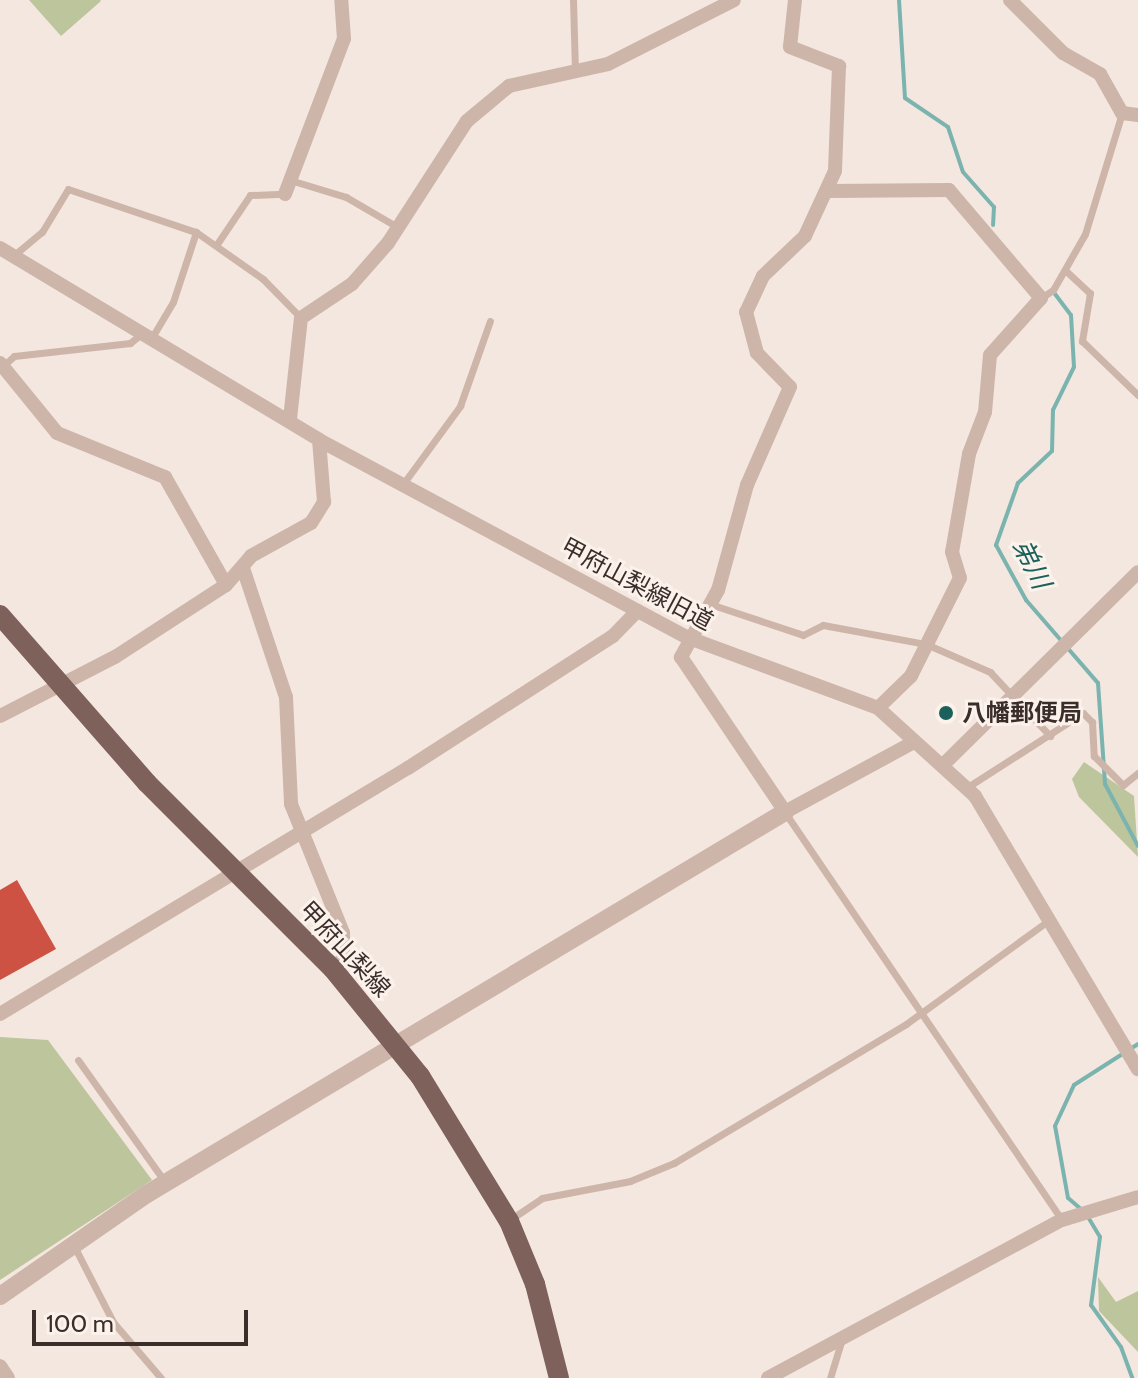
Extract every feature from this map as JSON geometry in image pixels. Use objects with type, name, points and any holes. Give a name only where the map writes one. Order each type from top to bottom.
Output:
[{"type":"main road","name":"甲府山梨線","points":[[0,615],[234,870],[333,969],[398,1047],[459,1132],[509,1221],[535,1284],[559,1378]]},
{"type":"street","points":[[286,187],[344,39],[341,0]]},
{"type":"street","points":[[290,419],[301,318],[352,284],[400,228],[467,121],[509,86],[575,76],[734,0]]},
{"type":"street","points":[[785,812],[681,657],[710,604],[739,531],[756,461],[790,387],[757,353],[746,312],[763,276],[805,236],[829,191],[839,66],[790,47],[795,0]]},
{"type":"street","points":[[1010,0],[1063,53],[1100,74],[1122,113],[1138,115]]},
{"type":"street","points":[[829,191],[949,190],[1041,298],[990,355],[985,412],[969,454],[952,552],[960,578],[911,676],[878,708]]},
{"type":"street","name":"甲府山梨線旧道","points":[[6,252],[290,419],[319,440],[637,611],[689,638],[878,708],[966,788],[1137,1066]]},
{"type":"street","points":[[2,364],[57,433],[165,477],[226,585]]},
{"type":"street","points":[[0,716],[62,686],[226,585],[243,568],[320,512],[319,440]]},
{"type":"street","points":[[243,568],[286,697],[293,730],[284,777],[343,933],[343,959],[333,969]]},
{"type":"street","points":[[943,765],[1074,631],[1138,572]]},
{"type":"street","points":[[0,1014],[303,830],[613,636],[637,611]]},
{"type":"street","points":[[0,1296],[166,1183],[398,1047],[785,812],[914,742]]},
{"type":"street","points":[[768,1378],[1067,1220],[1096,1216],[1138,1197]]},
{"type":"street","points":[[0,1366],[8,1378]]},
{"type":"lane","points":[[573,0],[575,76]]},
{"type":"lane","points":[[1041,298],[1065,270],[1115,152],[1122,113]]},
{"type":"lane","points":[[217,244],[250,195],[286,187],[346,197],[400,228]]},
{"type":"lane","points":[[6,252],[42,232],[68,189],[196,232],[217,244],[301,318]]},
{"type":"lane","points":[[2,364],[14,356],[130,343],[146,337],[173,302],[196,232]]},
{"type":"lane","points":[[1065,270],[1090,293],[1082,341],[1138,395]]},
{"type":"lane","points":[[402,485],[460,406],[490,321]]},
{"type":"lane","points":[[710,604],[803,635],[823,625],[926,644],[990,672],[1013,693],[1050,736]]},
{"type":"lane","points":[[966,788],[1087,715],[1094,756],[1123,785],[1138,773]]},
{"type":"lane","points":[[785,812],[920,1012],[1067,1220]]},
{"type":"lane","points":[[509,1221],[542,1198],[630,1181],[674,1163],[920,1012],[1049,919]]},
{"type":"lane","points":[[78,1060],[166,1183]]},
{"type":"lane","points":[[73,1244],[113,1322],[161,1378]]},
{"type":"lane","points":[[830,1378],[841,1341]]},
{"type":"green space","points":[[29,0],[100,0],[101,1],[61,36]]},
{"type":"green space","points":[[1084,762],[1134,796],[1138,857],[1079,797],[1072,779]]},
{"type":"green space","points":[[0,1037],[48,1040],[152,1180],[0,1280]]},
{"type":"green space","points":[[1098,1277],[1116,1302],[1138,1291],[1138,1352],[1099,1311]]},
{"type":"building","points":[[17,880],[56,949],[0,980],[0,890]]},
{"type":"waterway","name":"弟川","points":[[899,0],[905,98],[948,127],[963,172],[994,207],[993,225]]},
{"type":"waterway","name":"弟川","points":[[1055,294],[1071,315],[1074,367],[1053,410],[1052,451],[1018,483],[996,545],[1026,600],[1098,683],[1105,784],[1138,846]]},
{"type":"waterway","name":"弟川","points":[[1082,1210],[1068,1198],[1055,1126],[1074,1085],[1138,1044]]},
{"type":"waterway","name":"弟川","points":[[1088,1217],[1100,1237],[1091,1305],[1121,1347],[1132,1378]]},
{"type":"place","name":"八幡郵便局","points":[[946,713]]}]
